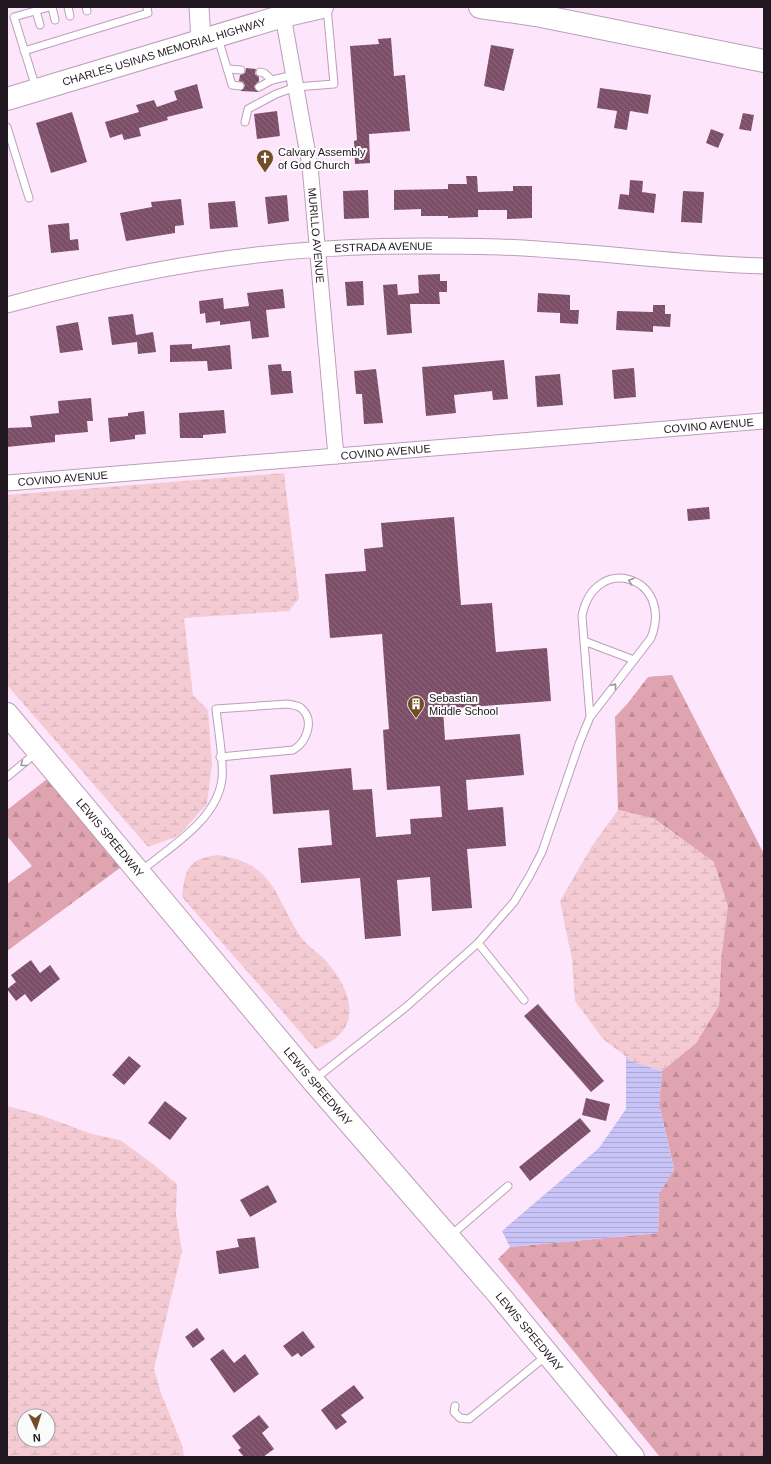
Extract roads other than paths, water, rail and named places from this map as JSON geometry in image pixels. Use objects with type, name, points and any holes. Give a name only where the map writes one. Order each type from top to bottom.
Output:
[{"type":"main road","name":"CHARLES USINAS MEMORIAL HIGHWAY","points":[[7,99],[283,16],[322,7]]},
{"type":"main road","points":[[480,7],[536,15],[764,61]]},
{"type":"main road","name":"LEWIS SPEEDWAY","points":[[7,714],[313,1081],[449,1237],[633,1457]]},
{"type":"street","points":[[200,7],[209,38]]},
{"type":"street","name":"MURILLO AVENUE","points":[[283,16],[310,166],[336,456]]},
{"type":"street","name":"ESTRADA AVENUE","points":[[7,305],[68,289],[209,261],[317,250],[404,246],[500,248],[596,253],[685,262],[764,266]]},
{"type":"street","name":"COVINO AVENUE","points":[[7,483],[764,421]]},
{"type":"lane","points":[[37,90],[14,18],[51,7],[55,20]]},
{"type":"lane","points":[[68,7],[70,16]]},
{"type":"lane","points":[[24,51],[44,41],[91,26],[122,17],[148,13],[147,7]]},
{"type":"lane","points":[[259,87],[272,80],[334,84],[327,7]]},
{"type":"lane","points":[[36,11],[40,25]]},
{"type":"lane","points":[[209,38],[228,69],[232,85],[240,86]]},
{"type":"lane","points":[[228,69],[241,70]]},
{"type":"lane","points":[[260,72],[264,73],[272,80]]},
{"type":"lane","points":[[245,122],[248,109],[276,94],[295,81]]},
{"type":"lane","points":[[7,127],[29,198]]},
{"type":"lane","points":[[313,1081],[406,1007],[478,943],[514,902],[542,852],[590,717],[651,638],[656,625],[656,614],[651,596],[644,587],[635,582],[616,578],[606,580],[597,585],[585,602],[582,616],[590,717]]},
{"type":"lane","points":[[584,641],[634,660]]},
{"type":"lane","points":[[139,872],[202,821],[215,801],[222,778],[220,757],[216,709],[287,704],[298,706],[306,715],[308,727],[306,738],[293,750],[220,757]]},
{"type":"lane","points":[[7,777],[39,751]]},
{"type":"lane","points":[[478,943],[524,1000]]},
{"type":"lane","points":[[449,1237],[508,1186]]},
{"type":"lane","points":[[455,1406],[454,1412],[460,1418],[469,1419],[548,1355]]},
{"type":"place","name":"Calvary Assembly of God Church","points":[[265,173]]},
{"type":"place","name":"Sebastian Middle School","points":[[416,719]]}]
